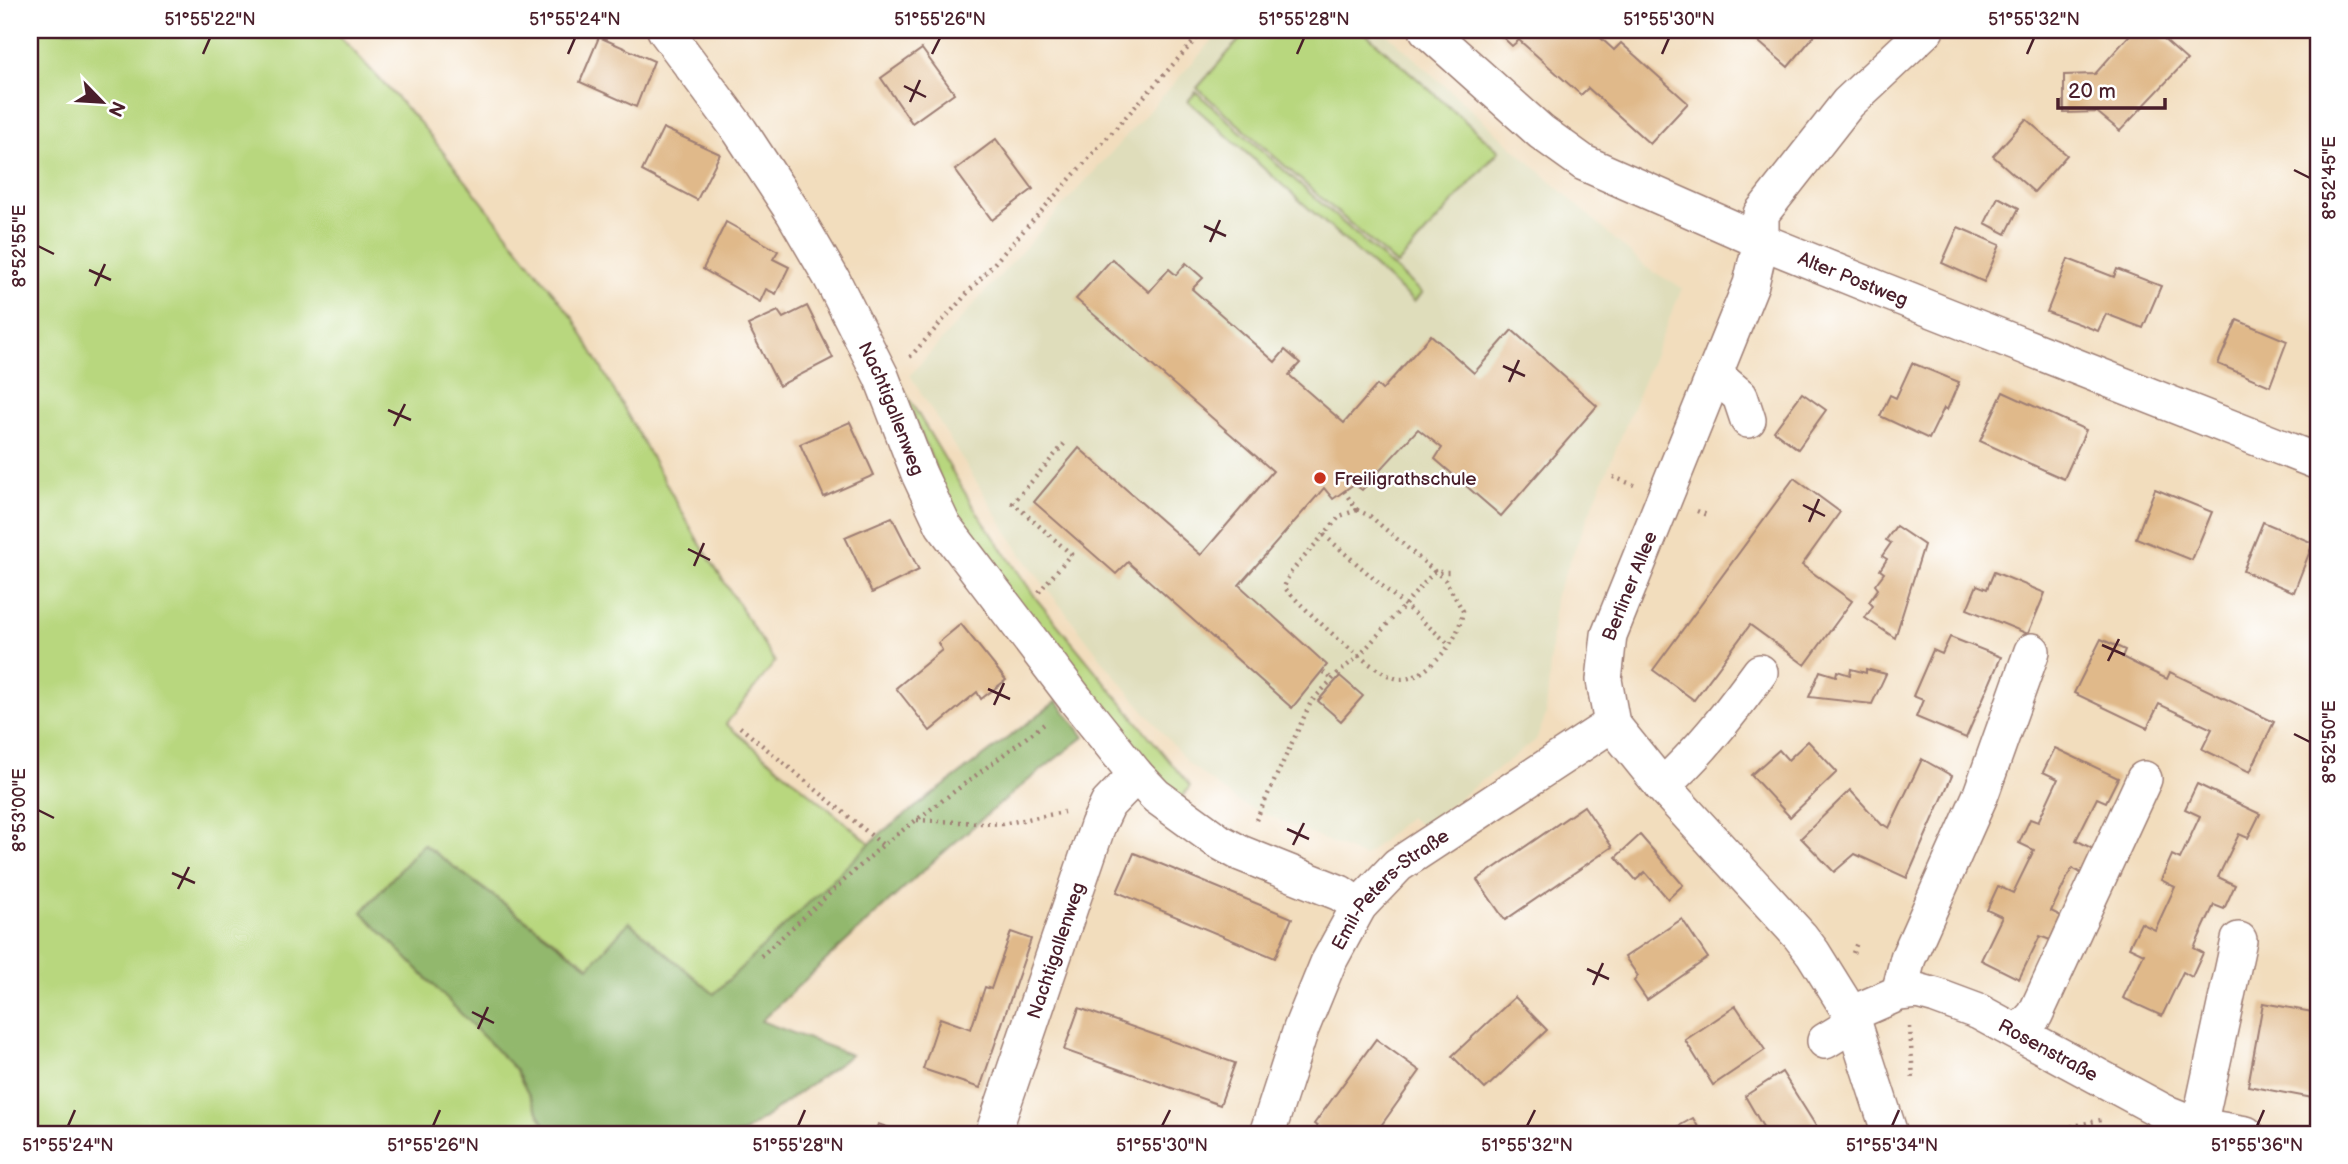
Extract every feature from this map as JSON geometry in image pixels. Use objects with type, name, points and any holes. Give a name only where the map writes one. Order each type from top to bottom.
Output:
[{"type":"street","name":"Nachtigallenweg","points":[[665,30],[740,131],[793,212],[832,279],[881,376],[919,474],[943,525],[1076,700],[1156,796],[1218,841],[1240,853],[1340,893],[1359,906]]},
{"type":"street","name":"Alter Postweg","points":[[1427,30],[1541,132],[1584,163],[1762,241],[2318,462]]},
{"type":"street","name":"Berliner Allee","points":[[1890,1134],[1800,936],[1736,887],[1678,824],[1662,786],[1612,724],[1604,680],[1609,635],[1751,284],[1762,241],[1761,214],[1849,103],[1926,30]]},
{"type":"street","points":[[1714,374],[1740,396],[1748,420]]},
{"type":"street","points":[[1905,1006],[1909,956],[1981,794],[2032,652]]},
{"type":"street","points":[[1662,786],[1719,727],[1760,672]]},
{"type":"street","name":"Emil-Peters-Straße","points":[[1267,1134],[1301,1029],[1328,963],[1359,906],[1398,864],[1612,724]]},
{"type":"street","name":"Nachtigallenweg","points":[[993,1134],[1098,825],[1108,804],[1136,775]]},
{"type":"street","points":[[2019,1032],[2035,1015],[2144,779]]},
{"type":"street","points":[[2199,1126],[2239,940]]},
{"type":"street","name":"Rosenstraße","points":[[1843,1026],[1905,1006],[1918,991],[1979,1012],[2164,1112],[2199,1126],[2246,1134]]},
{"type":"path","points":[[881,376],[898,371],[1204,30]]},
{"type":"path","points":[[1039,593],[1071,554],[1013,503],[1065,443]]},
{"type":"path","points":[[1344,491],[1357,510],[1370,516],[1446,580],[1463,611],[1460,628],[1450,645],[1423,673],[1400,679],[1382,673],[1297,602],[1284,587],[1290,573],[1340,516],[1357,510]]},
{"type":"path","points":[[1324,535],[1450,645]]},
{"type":"path","points":[[1256,820],[1311,702],[1359,656],[1434,572],[1452,572]]},
{"type":"path","points":[[1323,672],[1332,679]]},
{"type":"path","points":[[761,956],[883,845],[1076,700]]},
{"type":"path","points":[[740,727],[883,845]]},
{"type":"path","points":[[916,820],[1002,824],[1108,804]]},
{"type":"path","points":[[1905,1006],[1916,1091]]},
{"type":"path","points":[[2037,1134],[2115,1117],[2128,1092]]},
{"type":"path","points":[[30,1114],[37,1134]]},
{"type":"shaded area","points":[[1222,30],[1383,30],[1647,268],[1682,288],[1555,597],[1546,715],[1536,740],[1422,826],[1409,817],[1364,857],[1238,802],[1188,763],[1107,666],[1023,557],[910,375]]},
{"type":"green space","points":[[30,30],[334,30],[421,124],[574,319],[697,539],[775,662],[726,724],[871,844],[714,994],[629,922],[590,967],[423,844],[362,912],[515,1069],[550,1134],[30,1134]]},
{"type":"green space","points":[[1248,30],[1362,30],[1499,151],[1397,265],[1197,88]]},
{"type":"green space","points":[[1196,92],[1422,293],[1414,302],[1188,101]]},
{"type":"green space","points":[[899,382],[974,508],[1038,601],[1190,786],[1182,798],[1000,582],[958,521]]},
{"type":"green space","points":[[1057,701],[1084,737],[959,839],[761,1021],[851,1055],[742,1134],[550,1134],[515,1069],[362,912],[423,844],[589,967],[629,922],[714,994],[881,833]]},
{"type":"building","points":[[1495,30],[1592,30],[1614,50],[1621,43],[1688,103],[1650,144],[1588,88],[1581,95],[1519,40],[1512,46]]},
{"type":"building","points":[[1745,30],[1819,30],[1788,67]]},
{"type":"building","points":[[2134,30],[2153,30],[2187,60],[2120,131],[2097,112],[2064,113],[2064,75],[2095,74]]},
{"type":"building","points":[[599,37],[654,61],[636,107],[580,82]]},
{"type":"building","points":[[922,49],[954,93],[912,123],[881,78]]},
{"type":"building","points":[[2026,119],[2067,155],[2034,192],[1993,156]]},
{"type":"building","points":[[663,128],[720,154],[697,200],[642,171]]},
{"type":"building","points":[[996,139],[1033,189],[992,220],[955,170]]},
{"type":"building","points":[[1998,197],[2019,208],[2006,234],[1985,223]]},
{"type":"building","points":[[2318,207],[2318,239],[2308,235]]},
{"type":"building","points":[[726,222],[778,251],[773,259],[789,267],[776,294],[766,289],[760,302],[703,269]]},
{"type":"building","points":[[1958,227],[2000,245],[1984,282],[1942,263]]},
{"type":"building","name":"Freiligrathschule","points":[[1112,259],[1149,292],[1169,269],[1176,275],[1186,263],[1203,278],[1192,289],[1275,362],[1285,350],[1300,363],[1289,375],[1344,423],[1377,385],[1382,390],[1431,335],[1474,373],[1512,330],[1597,406],[1501,516],[1435,459],[1442,448],[1418,429],[1362,490],[1354,484],[1333,499],[1324,488],[1239,585],[1327,665],[1292,708],[1128,562],[1116,574],[1034,502],[1079,448],[1201,555],[1273,471],[1076,299]]},
{"type":"building","points":[[2068,259],[2114,277],[2117,269],[2161,286],[2143,328],[2106,314],[2098,331],[2047,312]]},
{"type":"building","points":[[807,306],[833,358],[779,386],[748,325],[778,311],[783,318]]},
{"type":"building","points":[[2237,320],[2287,341],[2270,386],[2218,364]]},
{"type":"building","points":[[1912,363],[1959,382],[1947,410],[1944,408],[1929,439],[1880,416],[1890,395],[1896,398]]},
{"type":"building","points":[[2003,392],[2086,430],[2064,479],[1980,441]]},
{"type":"building","points":[[1802,393],[1826,410],[1798,449],[1774,431]]},
{"type":"building","points":[[850,422],[874,475],[824,497],[800,444]]},
{"type":"building","points":[[1794,478],[1840,512],[1802,565],[1852,601],[1805,665],[1750,625],[1694,700],[1653,670]]},
{"type":"building","points":[[2155,489],[2212,512],[2192,560],[2136,538]]},
{"type":"building","points":[[892,517],[919,570],[872,593],[845,537]]},
{"type":"building","points":[[2263,522],[2313,543],[2294,592],[2243,571]]},
{"type":"building","points":[[1896,526],[1924,545],[1895,638],[1865,618],[1873,606],[1869,602],[1878,589],[1875,585],[1884,573],[1880,570],[1887,559],[1882,556],[1891,543],[1886,540]]},
{"type":"building","points":[[1994,572],[2045,593],[2028,634],[1967,609],[1977,585],[1987,589]]},
{"type":"building","points":[[961,624],[1006,680],[981,699],[977,692],[930,731],[896,688],[942,650],[938,643]]},
{"type":"building","points":[[1950,637],[2001,657],[1966,738],[1916,717],[1923,700],[1913,696],[1933,650],[1942,654]]},
{"type":"building","points":[[2101,639],[2125,650],[2122,657],[2167,679],[2170,672],[2274,722],[2250,772],[2202,749],[2212,729],[2159,704],[2147,728],[2074,693]]},
{"type":"building","points":[[1851,669],[1866,673],[1866,669],[1886,674],[1872,704],[1809,697],[1820,671],[1836,676],[1837,671],[1850,675]]},
{"type":"building","points":[[1340,676],[1363,696],[1341,721],[1318,701]]},
{"type":"building","points":[[1808,741],[1837,772],[1790,817],[1751,775],[1779,750],[1788,760]]},
{"type":"building","points":[[2055,748],[2118,778],[2106,802],[2097,798],[2076,840],[2093,849],[2081,873],[2072,868],[2051,911],[2061,916],[2050,940],[2040,936],[2019,979],[1981,960],[2002,917],[1987,910],[1998,886],[2013,893],[2034,850],[2019,843],[2030,819],[2038,822],[2058,779],[2043,772]]},
{"type":"building","points":[[1922,759],[1952,776],[1907,878],[1855,854],[1834,872],[1801,838],[1850,790],[1882,825],[1889,828]]},
{"type":"building","points":[[2197,784],[2260,814],[2248,838],[2239,834],[2218,877],[2235,885],[2224,909],[2214,905],[2194,948],[2203,953],[2192,977],[2183,972],[2162,1016],[2123,998],[2144,954],[2129,947],[2141,923],[2155,930],[2175,887],[2161,880],[2172,855],[2180,859],[2200,816],[2185,809]]},
{"type":"building","points":[[1584,806],[1612,847],[1505,920],[1477,880]]},
{"type":"building","points":[[1640,835],[1683,885],[1668,899],[1645,872],[1636,880],[1616,857]]},
{"type":"building","points":[[1134,853],[1292,918],[1275,958],[1117,892]]},
{"type":"building","points":[[1682,919],[1708,958],[1647,1000],[1634,981],[1638,976],[1625,957]]},
{"type":"building","points":[[1011,932],[1031,939],[980,1088],[923,1069],[940,1018],[971,1029],[985,987],[991,989]]},
{"type":"building","points":[[1515,997],[1547,1030],[1485,1089],[1452,1056]]},
{"type":"building","points":[[2263,1003],[2318,1013],[2318,1099],[2248,1086]]},
{"type":"building","points":[[1736,1006],[1765,1050],[1713,1085],[1685,1040]]},
{"type":"building","points":[[1079,1008],[1235,1063],[1220,1105],[1064,1050]]},
{"type":"building","points":[[1376,1039],[1420,1071],[1375,1134],[1328,1134],[1314,1124]]},
{"type":"building","points":[[1782,1072],[1821,1134],[1763,1134],[1766,1132],[1745,1096]]},
{"type":"building","points":[[1693,1118],[1702,1134],[1665,1134]]},
{"type":"building","points":[[878,1124],[907,1134],[875,1134]]},
{"type":"place","name":"Freiligrathschule","points":[[1320,478]]}]
